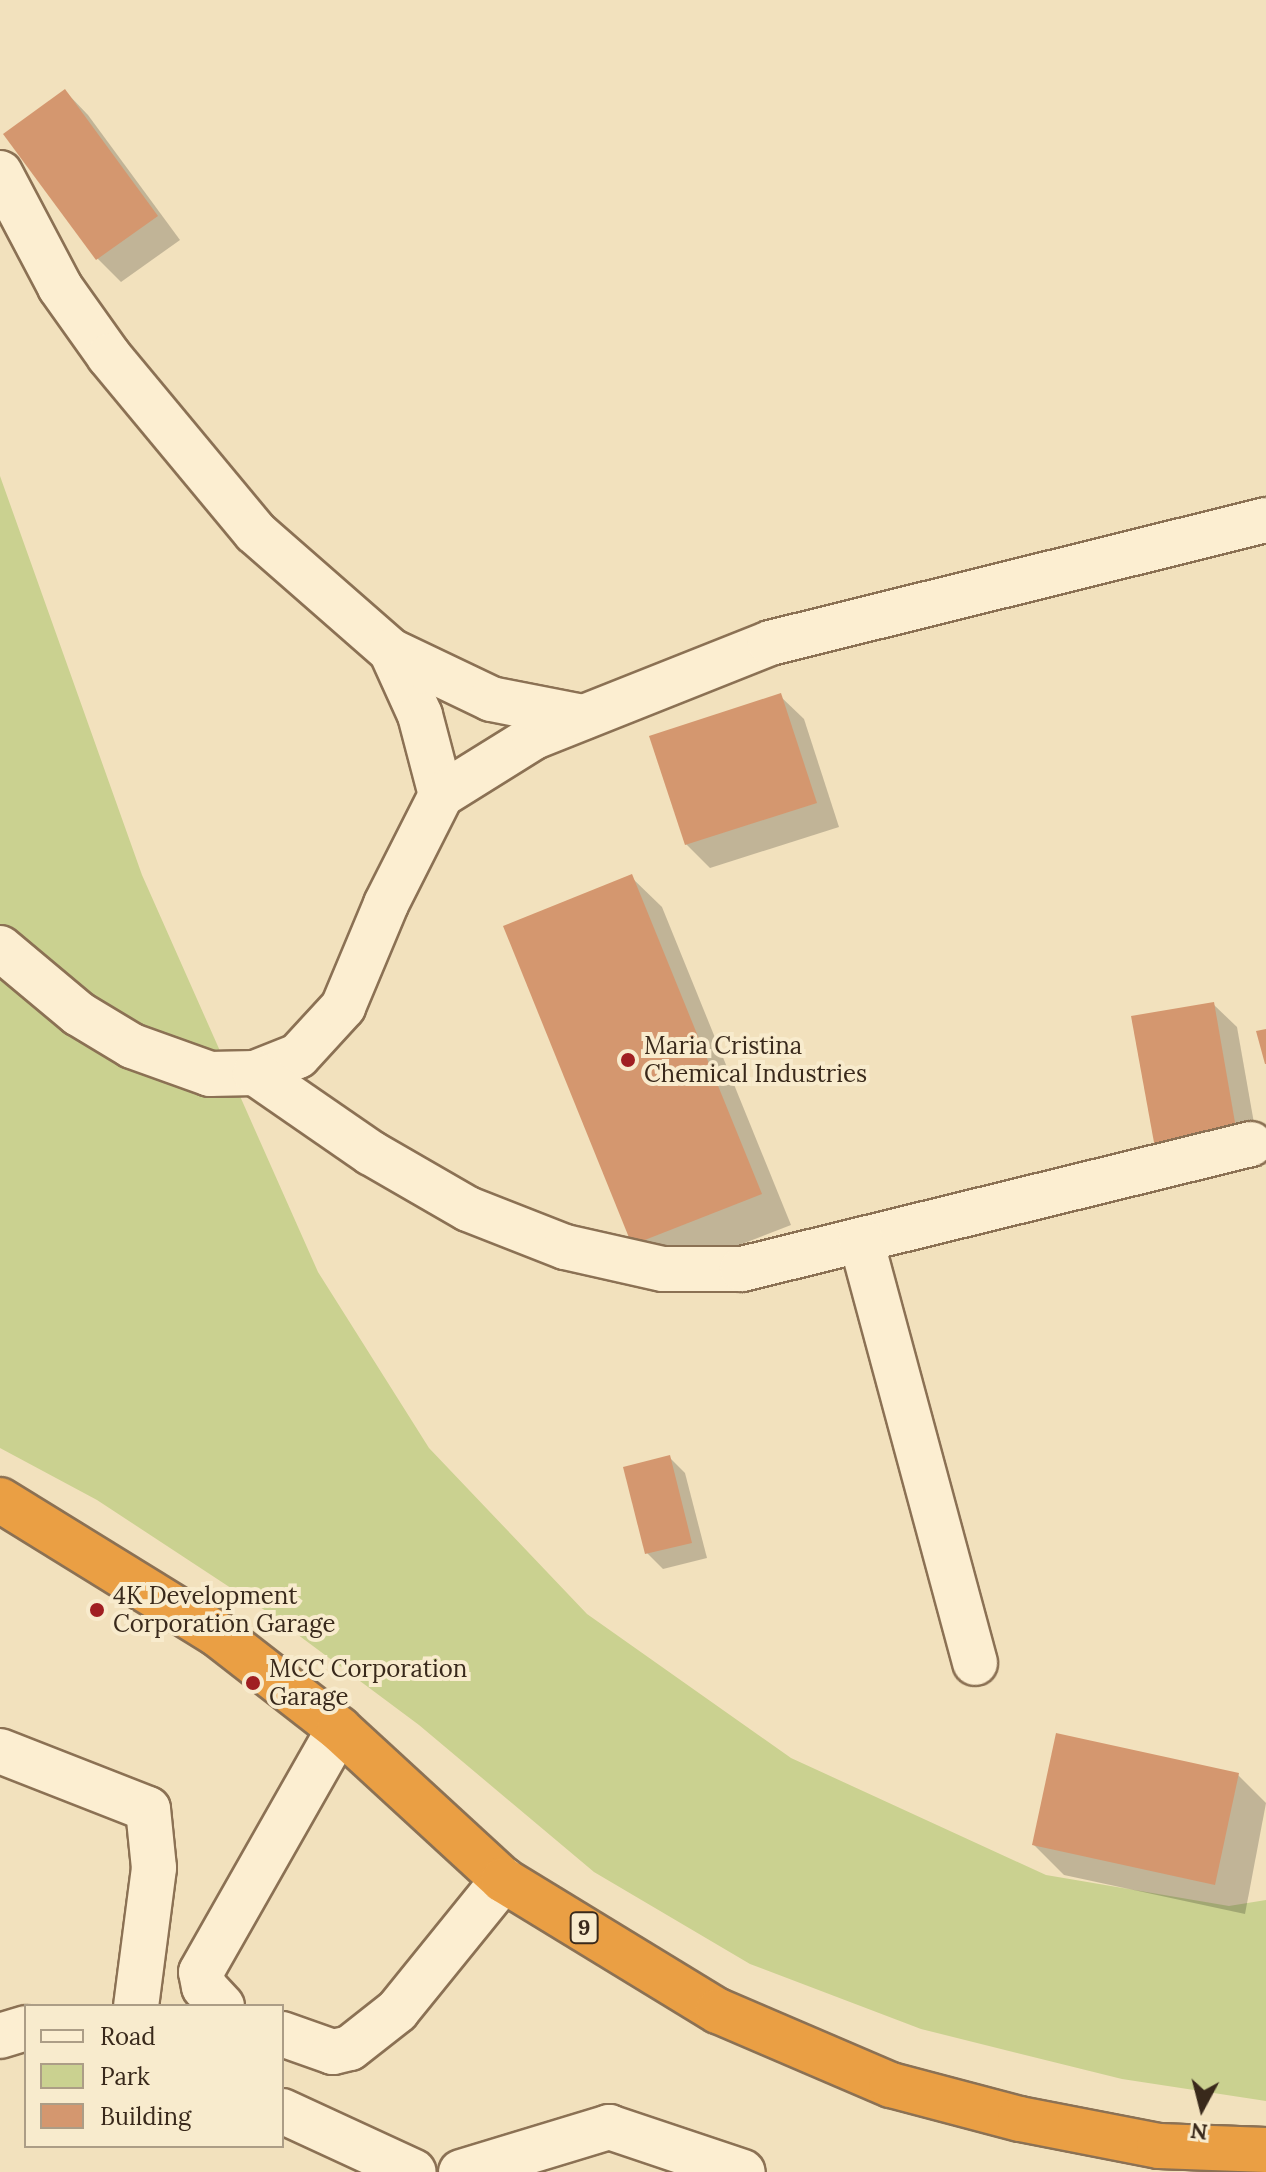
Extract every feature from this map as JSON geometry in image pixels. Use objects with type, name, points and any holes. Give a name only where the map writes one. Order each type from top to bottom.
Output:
[{"type":"highway","name":"9","points":[[0,1500],[217,1634],[339,1729],[503,1880],[718,2011],[891,2085],[1159,2146],[1266,2150]]},
{"type":"lane","points":[[0,173],[60,287],[109,356],[255,532],[391,651],[491,699],[586,718]]},
{"type":"lane","points":[[0,948],[79,1014],[132,1046],[210,1074],[255,1073],[298,1056],[343,1007],[386,904],[441,795],[534,737],[770,643],[1266,520]]},
{"type":"lane","points":[[391,651],[420,715],[441,795]]},
{"type":"lane","points":[[255,1073],[371,1153],[468,1209],[565,1247],[663,1269],[742,1269],[1251,1144]]},
{"type":"lane","points":[[861,1240],[975,1663]]},
{"type":"lane","points":[[220,2004],[204,1987],[201,1972],[339,1729]]},
{"type":"lane","points":[[0,1751],[148,1809],[154,1868],[136,2004]]},
{"type":"lane","points":[[284,2035],[333,2052],[350,2048],[397,2011],[503,1880]]},
{"type":"lane","points":[[0,2036],[24,2029]]},
{"type":"lane","points":[[284,2112],[414,2172]]},
{"type":"lane","points":[[461,2172],[609,2127],[743,2172]]},
{"type":"green space","points":[[0,476],[142,875],[318,1272],[429,1448],[587,1614],[791,1758],[1046,1875],[1229,1906],[1266,1900],[1266,2101],[1122,2079],[921,2029],[750,1964],[594,1872],[419,1725],[266,1611],[97,1500],[0,1448]]},
{"type":"building","points":[[65,89],[158,216],[96,260],[3,134]]},
{"type":"building","points":[[781,693],[817,803],[685,845],[649,736]]},
{"type":"building","points":[[632,874],[762,1194],[632,1245],[503,926]]},
{"type":"building","points":[[1214,1002],[1237,1134],[1155,1148],[1131,1016]]},
{"type":"building","points":[[1266,1029],[1266,1064],[1265,1064],[1256,1031]]},
{"type":"building","points":[[670,1455],[692,1543],[645,1554],[623,1467]]},
{"type":"building","points":[[1056,1733],[1239,1773],[1215,1885],[1032,1845]]},
{"type":"place","name":"Maria Cristina Chemical Industries","points":[[628,1060]]},
{"type":"place","name":"4K Development Corporation Garage","points":[[97,1610]]},
{"type":"place","name":"MCC Corporation Garage","points":[[253,1683]]}]
